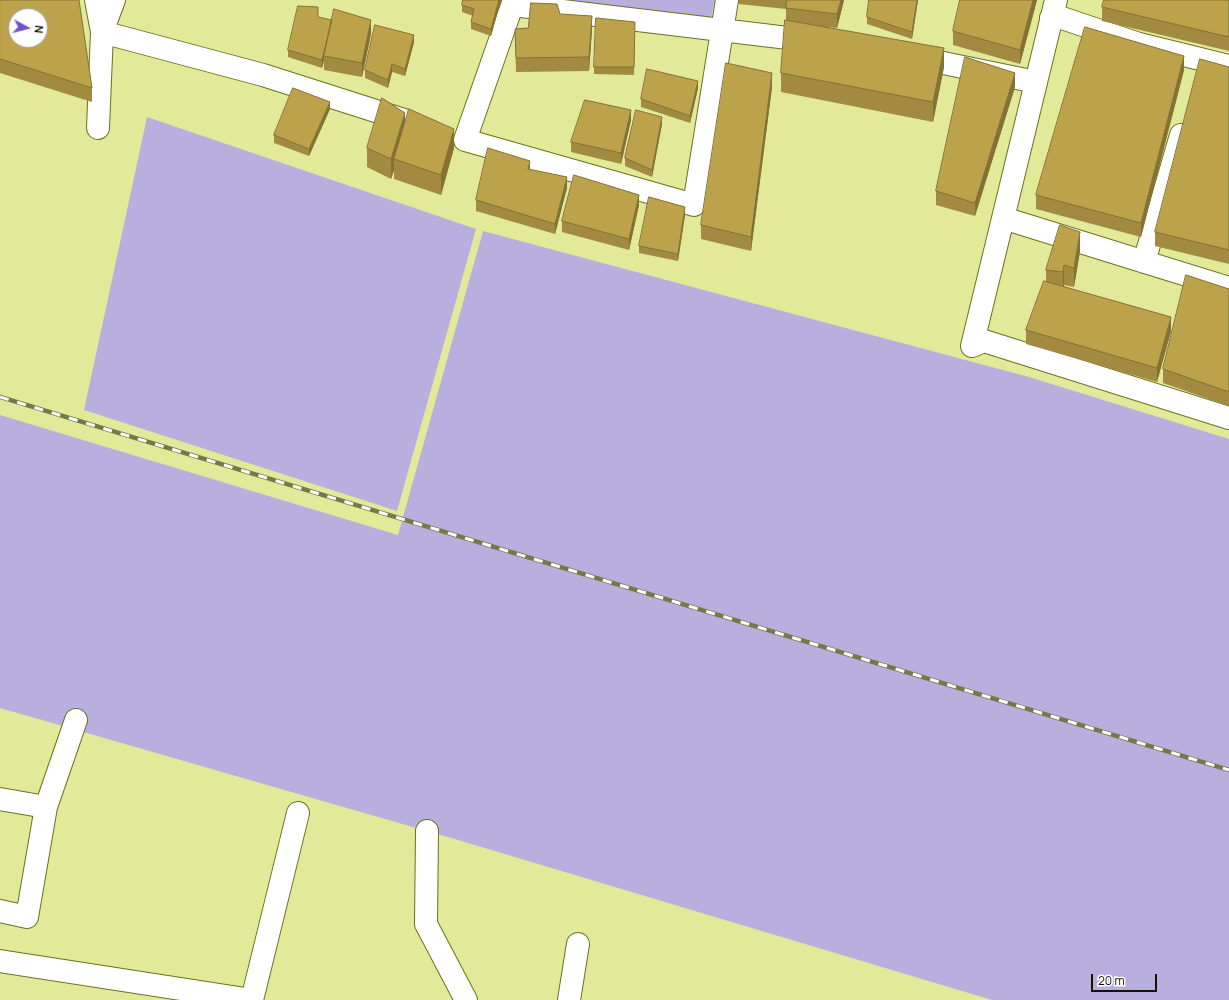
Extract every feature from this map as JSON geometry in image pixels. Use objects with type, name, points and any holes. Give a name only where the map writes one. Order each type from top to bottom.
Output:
[{"type":"street","points":[[96,0],[102,32],[98,128]]},
{"type":"street","points":[[102,32],[114,0]]},
{"type":"street","points":[[727,0],[722,30],[694,205],[458,138],[514,2],[722,30],[831,44]]},
{"type":"street","points":[[1054,9],[1062,18],[1139,44],[1229,66]]},
{"type":"street","points":[[1054,9],[972,346],[984,341],[1229,418]]},
{"type":"street","points":[[102,32],[263,75],[428,128]]},
{"type":"street","points":[[893,52],[1036,82]]},
{"type":"street","points":[[1197,82],[1203,60]]},
{"type":"street","points":[[1144,262],[1186,120]]},
{"type":"street","points":[[1003,218],[1229,288]]},
{"type":"street","points":[[0,911],[27,917],[46,807],[76,720]]},
{"type":"street","points":[[0,799],[46,807]]},
{"type":"street","points":[[0,961],[222,998],[252,1000],[298,813]]},
{"type":"street","points":[[427,831],[426,924],[466,1000]]},
{"type":"street","points":[[569,1000],[578,944]]},
{"type":"shaded area","points":[[524,0],[715,0],[709,26]]},
{"type":"shaded area","points":[[147,117],[476,229],[397,511],[84,410]]},
{"type":"shaded area","points":[[483,231],[1029,377],[1229,439],[1229,1000],[992,1000],[458,840],[0,708],[0,415],[398,535]]},
{"type":"building","points":[[0,0],[79,0],[92,88],[0,59]]},
{"type":"building","points":[[463,0],[499,0],[491,29],[471,22],[474,9],[462,5]]},
{"type":"building","points":[[787,0],[841,0],[837,14],[786,8]]},
{"type":"building","points":[[869,0],[917,0],[912,32],[867,17]]},
{"type":"building","points":[[960,0],[1033,0],[1020,50],[953,31]]},
{"type":"building","points":[[1104,0],[1229,0],[1229,37],[1102,7]]},
{"type":"building","points":[[531,3],[557,4],[560,14],[592,16],[589,57],[516,58],[515,29],[528,28]]},
{"type":"building","points":[[298,6],[318,7],[318,17],[332,20],[322,60],[288,50]]},
{"type":"building","points":[[334,9],[371,20],[362,63],[324,56]]},
{"type":"building","points":[[596,18],[635,22],[634,67],[594,67]]},
{"type":"building","points":[[785,20],[944,48],[933,102],[781,73]]},
{"type":"building","points":[[375,25],[414,35],[405,69],[392,64],[388,80],[365,70]]},
{"type":"building","points":[[1085,27],[1184,56],[1141,223],[1036,195]]},
{"type":"building","points":[[965,57],[1015,73],[975,203],[936,191]]},
{"type":"building","points":[[1200,59],[1229,67],[1229,250],[1155,232]]},
{"type":"building","points":[[726,63],[772,73],[751,237],[701,225]]},
{"type":"building","points":[[647,69],[698,81],[690,116],[641,99]]},
{"type":"building","points":[[293,88],[330,102],[309,149],[274,135]]},
{"type":"building","points":[[382,98],[405,113],[391,159],[367,148]]},
{"type":"building","points":[[585,100],[631,110],[621,153],[571,142]]},
{"type":"building","points":[[409,109],[454,129],[441,175],[394,159]]},
{"type":"building","points":[[636,110],[662,117],[652,170],[625,158]]},
{"type":"building","points":[[488,148],[530,161],[528,169],[567,177],[555,224],[476,200]]},
{"type":"building","points":[[574,175],[639,195],[629,239],[562,221]]},
{"type":"building","points":[[649,197],[685,207],[678,254],[639,246]]},
{"type":"building","points":[[1060,225],[1080,232],[1074,268],[1064,265],[1063,272],[1046,270]]},
{"type":"building","points":[[1186,275],[1229,289],[1229,392],[1163,369]]},
{"type":"building","points":[[1044,281],[1171,317],[1157,368],[1026,330]]},
{"type":"railway","points":[[0,397],[1229,770]]}]
